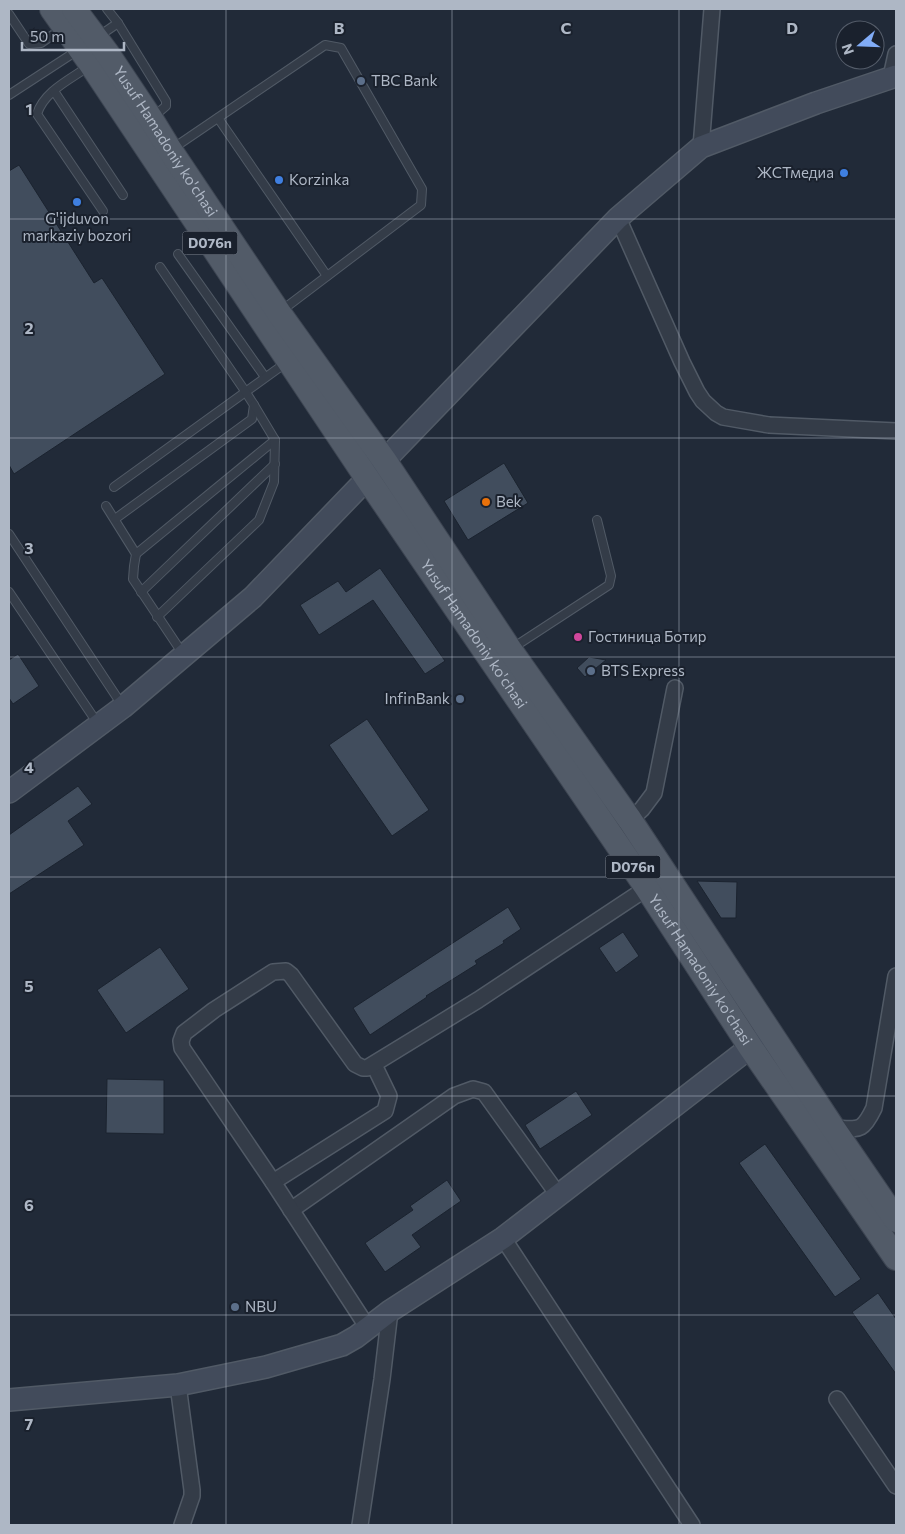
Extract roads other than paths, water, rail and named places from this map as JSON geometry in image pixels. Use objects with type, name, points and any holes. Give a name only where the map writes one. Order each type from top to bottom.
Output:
[{"type":"main road","name":"Yusuf Hamadoniy ko'chasi","points":[[71,15],[89,50],[289,361],[647,888],[751,1048],[896,1258]]},
{"type":"main road","name":"Yusuf Hamadoniy ko'chasi","points":[[89,50],[151,119],[280,313],[384,460],[510,650],[630,820],[833,1128],[896,1220]]},
{"type":"main road","points":[[9,792],[123,707],[253,597],[618,218],[701,147],[816,103],[893,77]]},
{"type":"main road","points":[[9,1400],[178,1385],[266,1367],[342,1344],[368,1328],[390,1310],[503,1238],[770,1032]]},
{"type":"street","points":[[701,147],[712,9]]},
{"type":"street","points":[[893,77],[896,54]]},
{"type":"street","points":[[618,218],[697,392],[716,412],[724,417],[769,425],[896,431]]},
{"type":"street","points":[[630,820],[642,809],[654,793],[675,688]]},
{"type":"street","points":[[368,1328],[273,1182],[182,1048],[181,1041],[184,1034],[214,1010],[267,975],[273,972],[286,971],[355,1064],[363,1068],[374,1065],[478,1000],[647,888]]},
{"type":"street","points":[[833,1128],[857,1129],[867,1124],[874,1108],[896,976]]},
{"type":"street","points":[[273,1182],[385,1111],[389,1096],[374,1065]]},
{"type":"street","points":[[291,1210],[454,1096],[473,1089],[484,1092],[559,1196]]},
{"type":"street","points":[[503,1238],[692,1525]]},
{"type":"street","points":[[360,1525],[382,1379],[390,1310]]},
{"type":"street","points":[[178,1385],[192,1490],[182,1525]]},
{"type":"street","points":[[837,1399],[896,1486]]},
{"type":"lane","points":[[108,9],[166,101],[166,106],[151,119]]},
{"type":"lane","points":[[9,14],[29,44],[41,44],[71,15]]},
{"type":"lane","points":[[103,212],[37,114],[45,98],[54,91],[89,50],[118,24]]},
{"type":"lane","points":[[170,150],[325,46],[341,48],[422,189],[421,206],[280,313]]},
{"type":"lane","points":[[9,95],[89,50]]},
{"type":"lane","points":[[54,91],[123,195]]},
{"type":"lane","points":[[218,118],[327,276]]},
{"type":"lane","points":[[178,254],[265,377]]},
{"type":"lane","points":[[157,617],[259,520],[274,482],[275,464],[275,440],[245,391],[160,267]]},
{"type":"lane","points":[[114,487],[289,361]]},
{"type":"lane","points":[[116,519],[252,419],[254,405]]},
{"type":"lane","points":[[136,554],[275,440]]},
{"type":"lane","points":[[141,592],[275,464]]},
{"type":"lane","points":[[106,506],[116,519],[136,554],[133,579],[184,656]]},
{"type":"lane","points":[[510,650],[609,585],[610,576],[597,520]]},
{"type":"lane","points":[[9,534],[123,707]]},
{"type":"lane","points":[[9,592],[99,725]]},
{"type":"place","name":"TBC Bank","points":[[361,81]]},
{"type":"place","name":"ЖСТмедиа","points":[[844,173]]},
{"type":"place","name":"Korzinka","points":[[279,180]]},
{"type":"place","name":"G'ijduvon markaziy bozori","points":[[77,202]]},
{"type":"place","name":"Bek","points":[[486,502]]},
{"type":"place","name":"Гостиница Ботир","points":[[578,637]]},
{"type":"place","name":"BTS Express","points":[[591,671]]},
{"type":"place","name":"InfinBank","points":[[460,699]]},
{"type":"place","name":"NBU","points":[[235,1307]]}]
